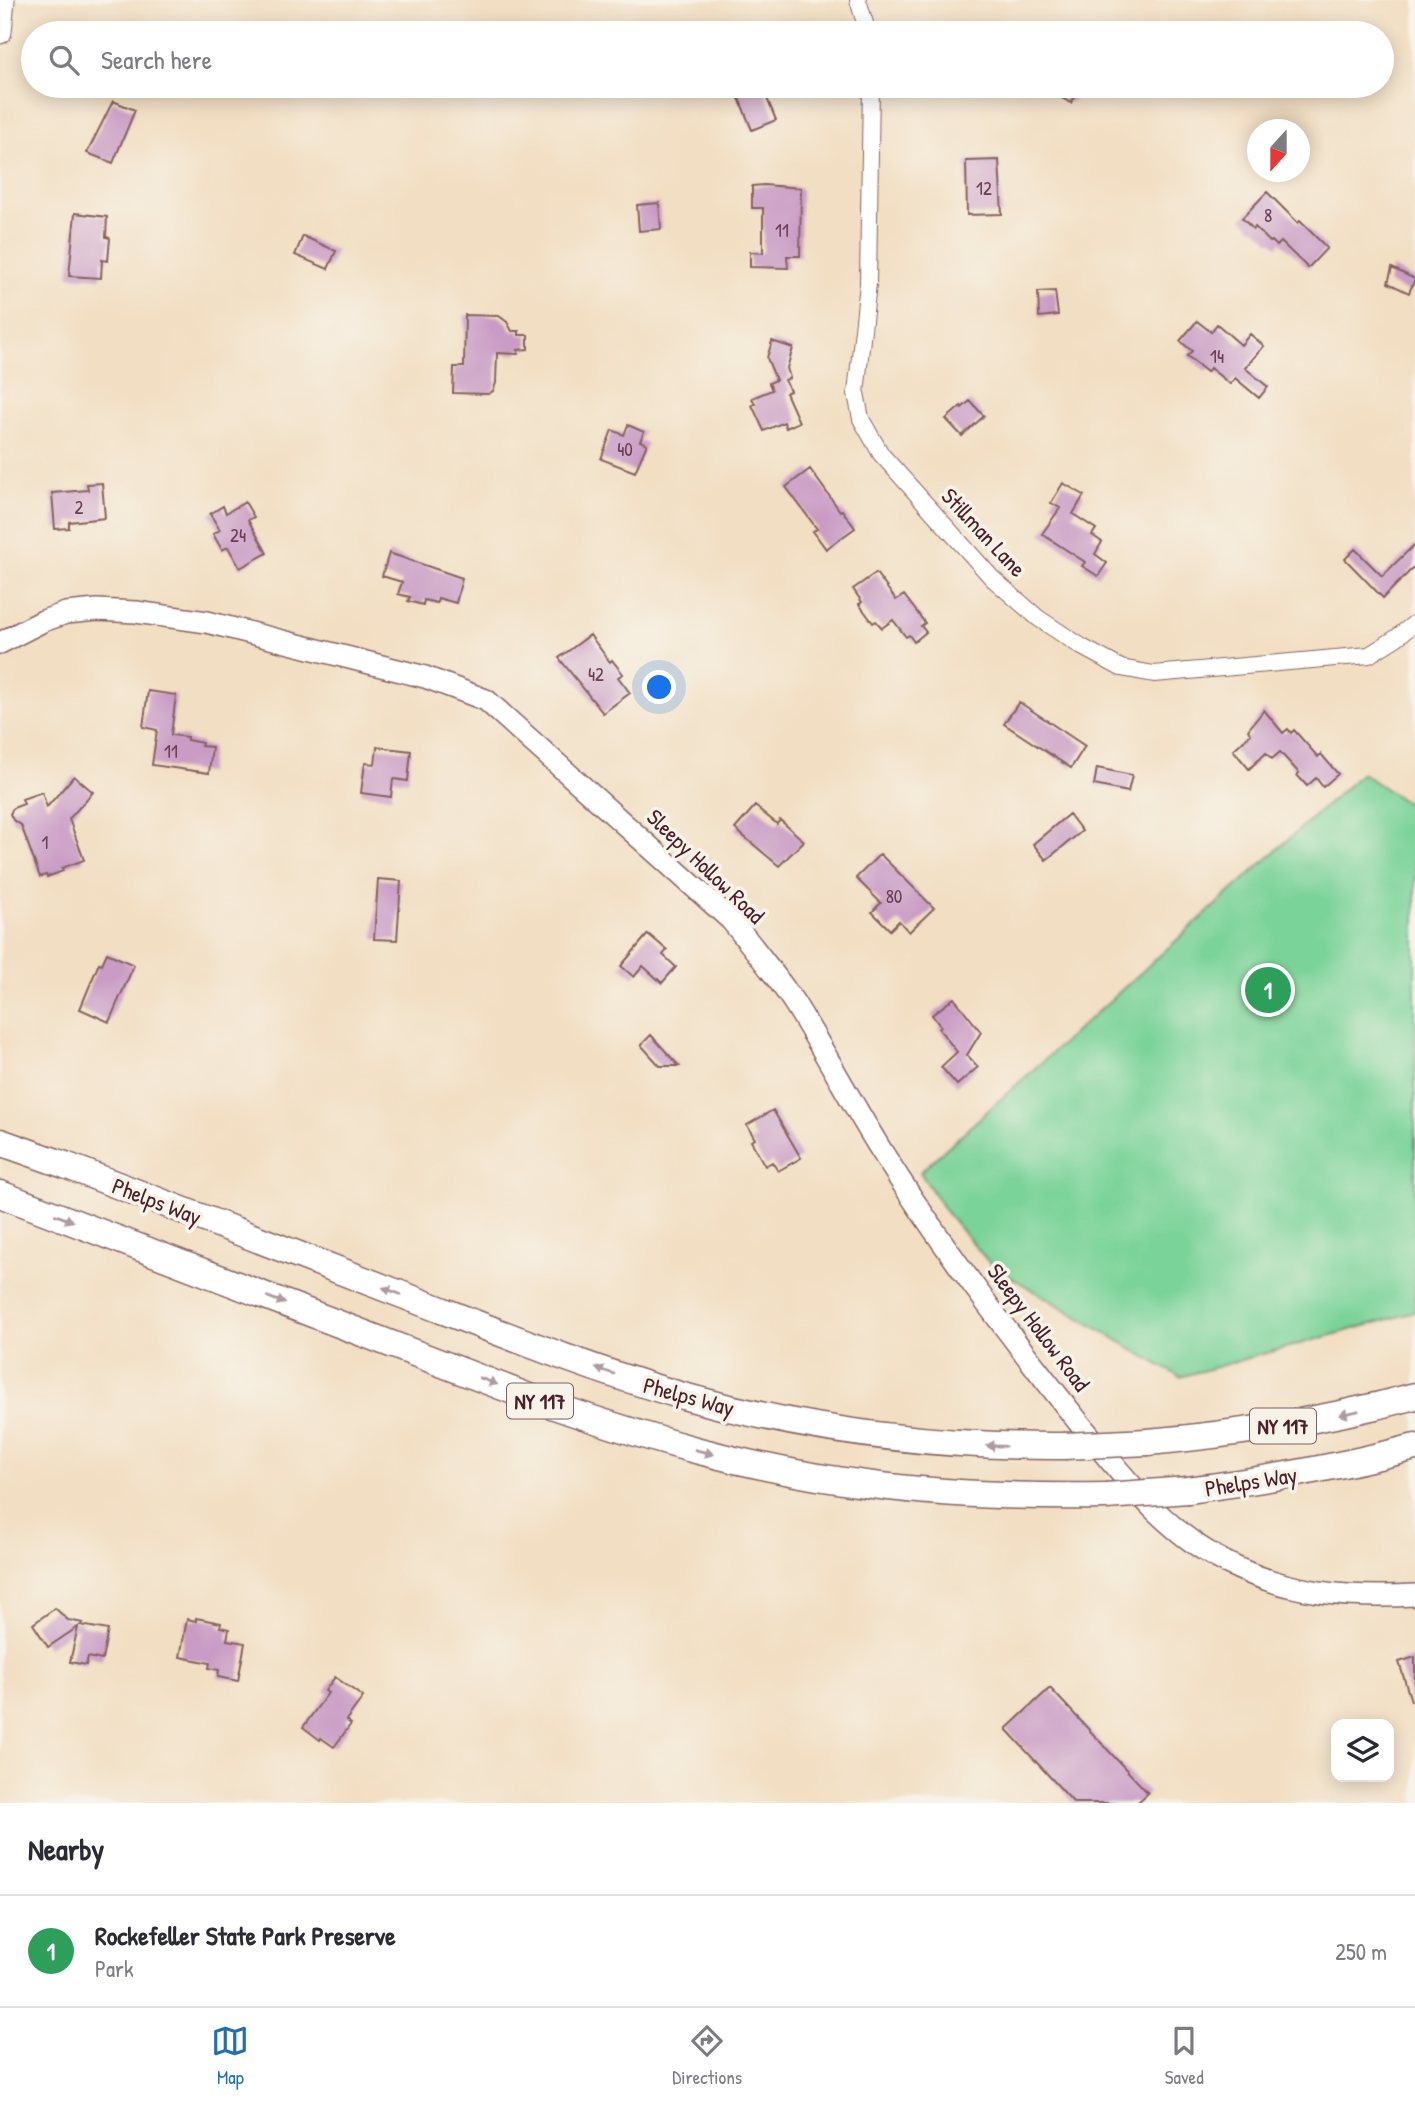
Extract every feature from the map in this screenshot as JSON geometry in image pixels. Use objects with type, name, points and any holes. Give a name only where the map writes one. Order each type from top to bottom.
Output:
[{"type":"main road","points":[[0,32],[2,0]]},
{"type":"main road","name":"Phelps Way","points":[[0,1142],[557,1354],[684,1396],[779,1419],[877,1436],[973,1445],[1064,1446],[1149,1442],[1230,1434],[1348,1413],[1415,1396]]},
{"type":"main road","name":"Phelps Way","points":[[0,1194],[599,1422],[770,1468],[870,1485],[920,1490],[1016,1496],[1106,1496],[1188,1490],[1286,1476],[1415,1447]]},
{"type":"street","points":[[858,0],[864,21]]},
{"type":"street","name":"Stillman Lane","points":[[871,98],[867,293],[856,393],[861,419],[881,454],[992,578],[1038,618],[1082,647],[1121,668],[1154,674],[1368,655],[1415,623]]},
{"type":"street","name":"Sleepy Hollow Road","points":[[0,643],[43,621],[66,613],[97,610],[136,612],[207,622],[412,674],[486,700],[731,920],[794,1003],[881,1149],[950,1253],[1049,1385],[1111,1462],[1152,1507],[1180,1532],[1223,1562],[1281,1585],[1346,1596],[1415,1595]]},
{"type":"green space","points":[[1362,773],[1415,809],[1415,1312],[1180,1377],[992,1266],[945,1211],[920,1172]]},
{"type":"building","points":[[739,98],[767,98],[776,120],[752,130]]},
{"type":"building","points":[[1062,98],[1074,98],[1071,103]]},
{"type":"building","points":[[113,101],[135,110],[113,163],[87,153]]},
{"type":"building","points":[[999,160],[1002,214],[967,215],[966,161]]},
{"type":"building","points":[[752,186],[801,188],[800,256],[787,256],[788,268],[750,267],[750,252],[763,253],[763,208],[752,208]]},
{"type":"building","points":[[1267,192],[1327,248],[1308,268],[1281,242],[1277,246],[1270,242],[1242,218]]},
{"type":"building","points":[[659,203],[661,229],[639,231],[637,205]]},
{"type":"building","points":[[75,213],[107,217],[106,237],[110,238],[108,261],[102,260],[101,278],[69,276]]},
{"type":"building","points":[[303,236],[336,251],[328,269],[295,255]]},
{"type":"building","points":[[1392,268],[1415,279],[1409,293],[1388,283]]},
{"type":"building","points":[[1055,291],[1058,315],[1039,317],[1038,292]]},
{"type":"building","points":[[465,315],[499,316],[507,322],[512,331],[519,331],[519,335],[528,335],[528,349],[518,350],[518,354],[497,353],[496,383],[493,391],[488,394],[453,393],[454,367],[464,367]]},
{"type":"building","points":[[1197,321],[1211,332],[1217,324],[1241,345],[1250,334],[1264,346],[1245,368],[1268,387],[1259,398],[1235,378],[1230,384],[1210,368],[1207,372],[1187,356],[1192,351],[1180,341]]},
{"type":"building","points":[[772,341],[793,348],[787,368],[790,378],[785,380],[790,391],[786,393],[799,422],[786,428],[784,422],[764,431],[752,405],[755,404],[752,398],[772,390],[769,383],[776,380],[767,358]]},
{"type":"building","points":[[970,401],[984,416],[962,436],[946,419]]},
{"type":"building","points":[[628,425],[644,432],[640,441],[647,444],[635,472],[601,459],[612,430],[624,435]]},
{"type":"building","points":[[810,469],[855,528],[826,549],[813,531],[817,529],[786,487]]},
{"type":"building","points":[[102,483],[105,518],[69,522],[69,528],[55,529],[52,493],[88,490],[87,484]]},
{"type":"building","points":[[1063,483],[1084,495],[1073,514],[1096,529],[1092,535],[1102,542],[1095,554],[1107,563],[1098,576],[1082,566],[1085,562],[1042,534],[1060,508],[1051,503]]},
{"type":"building","points":[[245,502],[254,517],[248,520],[267,553],[240,568],[228,547],[222,550],[213,534],[220,530],[210,514],[223,506],[226,513]]},
{"type":"building","points":[[1415,544],[1415,566],[1383,598],[1345,559],[1355,549],[1382,576]]},
{"type":"building","points":[[389,553],[462,578],[456,603],[438,598],[437,603],[424,600],[423,605],[408,601],[410,597],[398,594],[402,582],[382,576]]},
{"type":"building","points":[[876,573],[896,600],[904,595],[925,623],[921,626],[926,632],[914,642],[909,635],[906,637],[893,620],[882,628],[876,621],[873,623],[859,604],[862,602],[853,589]]},
{"type":"building","points":[[590,635],[610,662],[612,660],[623,674],[618,677],[630,693],[603,713],[559,658]]},
{"type":"building","points":[[148,691],[176,695],[171,735],[187,737],[187,740],[202,743],[201,746],[212,747],[209,773],[152,765],[157,730],[143,727]]},
{"type":"building","points":[[1019,702],[1085,746],[1071,768],[1004,724]]},
{"type":"building","points":[[1264,710],[1283,733],[1288,729],[1291,733],[1294,730],[1318,757],[1321,754],[1338,774],[1323,787],[1316,778],[1307,786],[1280,752],[1272,759],[1266,753],[1249,769],[1233,750],[1251,734],[1248,730]]},
{"type":"building","points":[[377,747],[411,751],[408,781],[393,779],[391,797],[361,793],[365,763],[375,764]]},
{"type":"building","points":[[1097,768],[1132,775],[1128,792],[1094,785]]},
{"type":"building","points":[[74,776],[93,792],[69,819],[84,860],[62,868],[63,871],[40,877],[21,825],[13,820],[10,814],[13,808],[24,804],[22,799],[42,792],[47,807]]},
{"type":"building","points":[[755,806],[777,824],[780,820],[804,841],[779,866],[735,829]]},
{"type":"building","points":[[1069,814],[1082,831],[1046,860],[1033,844]]},
{"type":"building","points":[[880,854],[934,908],[909,932],[899,921],[890,930],[872,912],[881,903],[856,878]]},
{"type":"building","points":[[378,879],[401,881],[397,940],[374,939]]},
{"type":"building","points":[[648,934],[667,950],[663,955],[676,967],[662,983],[643,966],[634,977],[621,966]]},
{"type":"building","points":[[107,953],[134,965],[109,1022],[80,1009],[99,963],[102,964]]},
{"type":"building","points":[[954,998],[981,1032],[967,1055],[978,1067],[957,1085],[941,1067],[957,1052],[932,1015]]},
{"type":"building","points":[[651,1035],[679,1066],[660,1066],[641,1045]]},
{"type":"building","points":[[773,1110],[801,1158],[778,1171],[772,1162],[765,1166],[751,1141],[755,1139],[747,1125]]},
{"type":"building","points":[[55,1608],[68,1620],[108,1630],[102,1660],[88,1657],[86,1665],[70,1662],[78,1627],[48,1647],[33,1624]]},
{"type":"building","points":[[196,1618],[221,1623],[220,1627],[229,1629],[227,1640],[245,1643],[238,1681],[218,1677],[219,1670],[209,1668],[210,1663],[180,1657],[187,1619],[196,1621]]},
{"type":"building","points":[[1415,1657],[1415,1701],[1411,1701],[1399,1662]]},
{"type":"building","points":[[335,1677],[363,1697],[346,1720],[351,1724],[334,1747],[303,1727],[328,1693],[325,1691]]},
{"type":"building","points":[[1050,1688],[1148,1793],[1137,1803],[1074,1803],[1006,1729]]},
{"type":"place","name":"Rockefeller State Park Preserve","points":[[1268,990]]}]
